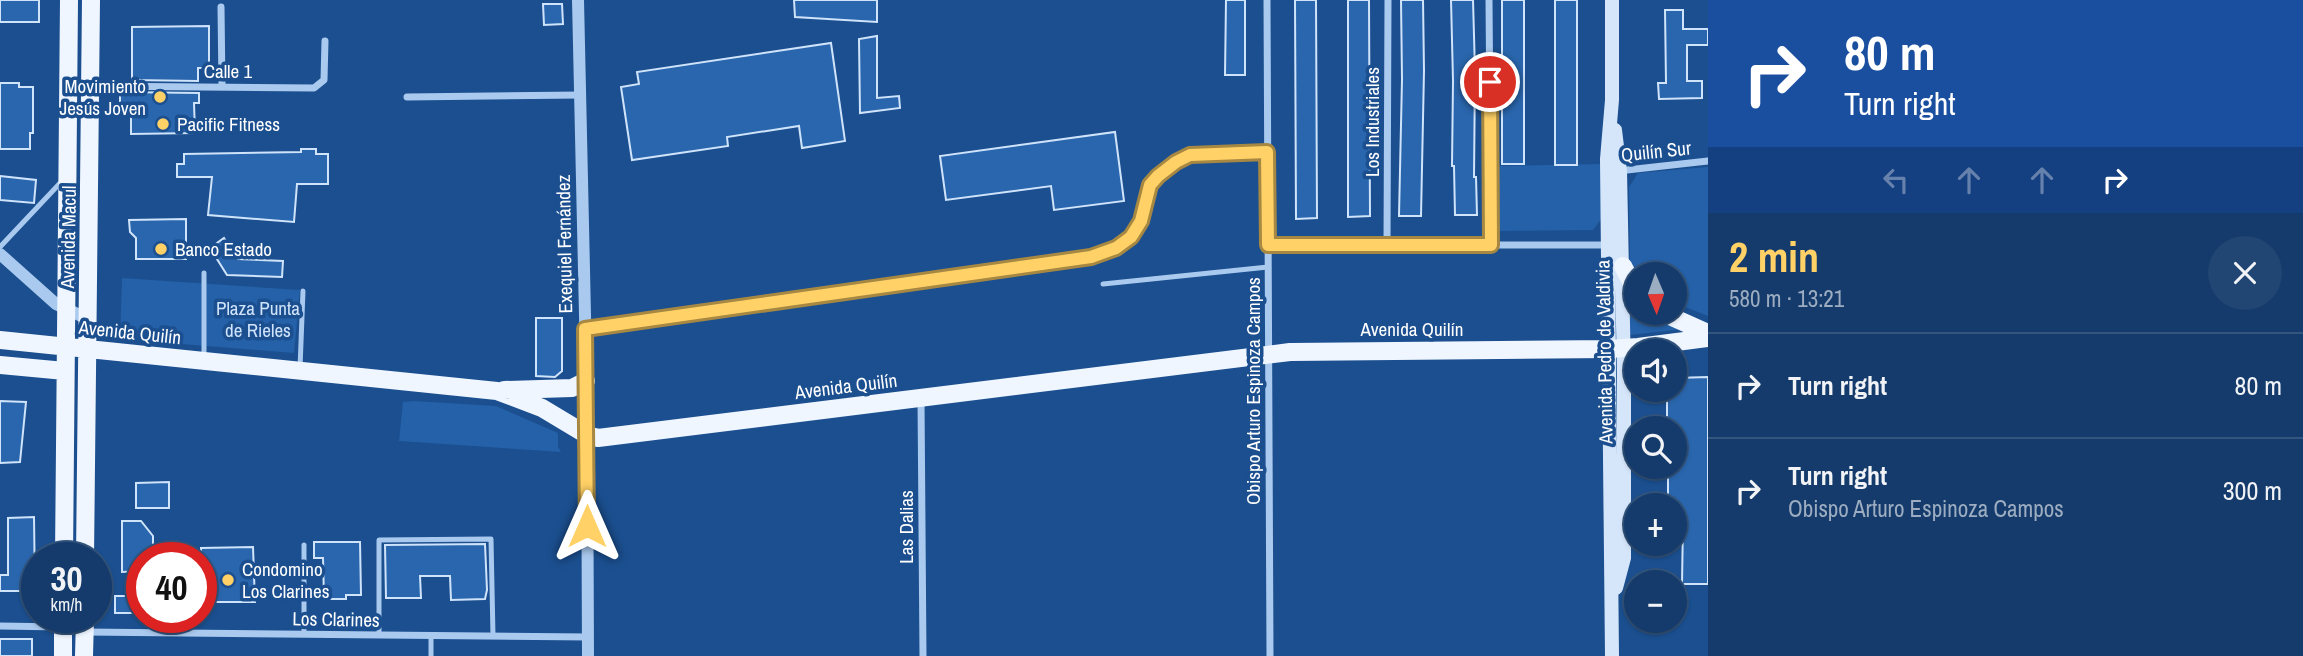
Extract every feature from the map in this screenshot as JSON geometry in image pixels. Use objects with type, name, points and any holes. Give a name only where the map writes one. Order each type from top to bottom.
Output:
[{"type":"main road","name":"Avenida Macul","points":[[64,542],[69,0]]},
{"type":"main road","name":"Avenida Macul","points":[[85,542],[91,0]]},
{"type":"main road","name":"Avenida Pedro de Valdivia","points":[[1612,0],[1614,172],[1623,266],[1616,348],[1612,656]]},
{"type":"main road","name":"Avenida Pedro de Valdivia","points":[[1614,172],[1608,245],[1616,348]]},
{"type":"main road","points":[[1687,325],[1708,335]]},
{"type":"main road","name":"Avenida Quilín","points":[[0,340],[497,391],[542,408],[587,435],[598,438],[1309,351],[1616,348],[1708,335]]},
{"type":"main road","points":[[0,365],[65,372]]},
{"type":"main road","points":[[497,391],[572,388],[586,381]]},
{"type":"main road","points":[[63,633],[63,656]]},
{"type":"main road","points":[[84,633],[84,656]]},
{"type":"street","name":"Exequiel Fernández","points":[[578,0],[587,435],[588,656]]},
{"type":"street","name":"Obispo Arturo Espinoza Campos","points":[[1267,0],[1270,656]]},
{"type":"street","name":"Los Industriales","points":[[1387,245],[1388,0]]},
{"type":"street","points":[[1489,0],[1491,245]]},
{"type":"street","points":[[221,6],[222,87]]},
{"type":"street","name":"Calle 1","points":[[90,86],[318,86],[324,80],[325,41]]},
{"type":"street","points":[[407,97],[580,95]]},
{"type":"street","name":"Quilín Sur","points":[[1614,172],[1708,161]]},
{"type":"street","points":[[1268,245],[1608,245]]},
{"type":"street","points":[[0,254],[50,299],[66,310],[88,319]]},
{"type":"street","name":"Las Dalias","points":[[921,398],[923,656]]},
{"type":"street","points":[[0,626],[21,625]]},
{"type":"street","name":"Los Clarines","points":[[112,626],[304,634],[588,637]]},
{"type":"lane","points":[[585,329],[1091,257],[1116,248],[1131,237],[1141,221],[1150,185],[1176,162],[1199,154],[1267,152]]},
{"type":"lane","points":[[0,247],[67,176]]},
{"type":"lane","points":[[1103,284],[1268,267]]},
{"type":"lane","points":[[204,273],[204,360]]},
{"type":"lane","points":[[299,370],[303,291]]},
{"type":"lane","points":[[379,635],[379,540],[491,539],[493,636]]},
{"type":"lane","points":[[304,545],[304,634]]},
{"type":"lane","points":[[431,636],[431,656]]},
{"type":"green space","points":[[1601,164],[1602,218],[1593,230],[1497,231],[1496,166]]},
{"type":"green space","points":[[1708,167],[1708,316],[1687,308],[1687,262],[1630,262],[1629,187],[1638,173]]},
{"type":"green space","name":"Plaza Punta de Rieles","points":[[122,278],[300,290],[294,353],[120,339]]},
{"type":"green space","points":[[1630,326],[1692,328],[1630,335]]},
{"type":"green space","points":[[403,402],[496,406],[558,433],[558,447],[561,452],[399,441]]},
{"type":"building","points":[[0,0],[39,0],[39,22],[0,22]]},
{"type":"building","points":[[794,0],[877,0],[877,22],[795,17]]},
{"type":"building","points":[[1226,0],[1245,0],[1245,75],[1225,75]]},
{"type":"building","points":[[1295,0],[1316,0],[1317,218],[1296,219]]},
{"type":"building","points":[[1348,0],[1369,0],[1370,216],[1348,217]]},
{"type":"building","points":[[1401,0],[1423,0],[1421,216],[1399,216]]},
{"type":"building","points":[[1451,0],[1473,0],[1474,177],[1477,215],[1455,215]]},
{"type":"building","points":[[1502,0],[1524,0],[1524,164],[1502,164]]},
{"type":"building","points":[[1555,0],[1577,0],[1577,165],[1555,165]]},
{"type":"building","points":[[543,4],[562,4],[563,24],[544,25]]},
{"type":"building","points":[[1665,10],[1683,10],[1683,29],[1708,29],[1708,45],[1687,45],[1687,81],[1702,81],[1702,98],[1659,99],[1658,83],[1666,83]]},
{"type":"building","points":[[209,26],[209,68],[198,68],[198,81],[132,80],[132,27]]},
{"type":"building","points":[[877,36],[877,98],[899,96],[900,108],[860,113],[859,39]]},
{"type":"building","points":[[831,43],[845,141],[802,148],[799,126],[727,137],[728,146],[632,160],[621,87],[639,84],[637,72]]},
{"type":"building","points":[[0,83],[19,83],[19,87],[33,87],[33,133],[30,133],[30,149],[0,149]]},
{"type":"building","points":[[120,92],[199,93],[199,103],[194,103],[195,133],[131,134],[131,104],[120,104]]},
{"type":"building","points":[[1115,132],[1124,201],[1054,210],[1051,186],[946,200],[940,156]]},
{"type":"building","points":[[301,149],[316,149],[316,154],[328,154],[328,184],[297,184],[294,222],[208,215],[212,177],[177,177],[177,164],[184,164],[184,154],[301,152]]},
{"type":"building","points":[[0,176],[36,180],[34,203],[0,200]]},
{"type":"building","name":"Banco Estado","points":[[186,219],[186,259],[136,259],[136,238],[130,232],[129,220]]},
{"type":"building","points":[[224,238],[238,259],[283,261],[282,277],[227,275],[210,248]]},
{"type":"building","points":[[536,318],[562,318],[562,371],[555,377],[536,376]]},
{"type":"building","points":[[1708,377],[1708,584],[1687,584],[1687,570],[1682,570],[1682,556],[1687,556],[1687,493],[1668,493],[1668,479],[1687,479],[1687,416],[1667,416],[1667,402],[1687,402],[1687,378]]},
{"type":"building","points":[[0,401],[26,402],[20,462],[0,463]]},
{"type":"building","points":[[169,482],[169,508],[136,508],[136,483]]},
{"type":"building","points":[[34,517],[34,542],[21,542],[21,591],[0,591],[0,575],[8,575],[8,518]]},
{"type":"building","points":[[122,521],[141,521],[153,536],[153,542],[126,542],[126,572],[122,572]]},
{"type":"building","points":[[314,542],[360,542],[361,595],[346,595],[346,599],[324,599],[323,558],[314,558]]},
{"type":"building","points":[[485,544],[485,599],[451,600],[450,576],[420,576],[421,598],[386,598],[385,545]]},
{"type":"building","name":"Condomino Los Clarines","points":[[253,547],[255,602],[217,602],[217,548]]},
{"type":"building","points":[[115,596],[126,596],[126,613],[115,613]]},
{"type":"building","points":[[0,639],[32,639],[32,656],[0,656]]},
{"type":"place","name":"Movimiento Jesús Joven","points":[[160,97]]},
{"type":"place","name":"Pacific Fitness","points":[[163,124]]},
{"type":"place","name":"Banco Estado","points":[[161,249]]},
{"type":"place","name":"Condomino Los Clarines","points":[[228,580]]},
{"type":"route","points":[[587,526],[585,329],[1091,257],[1116,248],[1131,237],[1141,221],[1150,185],[1158,176],[1190,155],[1208,153],[1267,152],[1268,245],[1491,245],[1490,82]]}]
